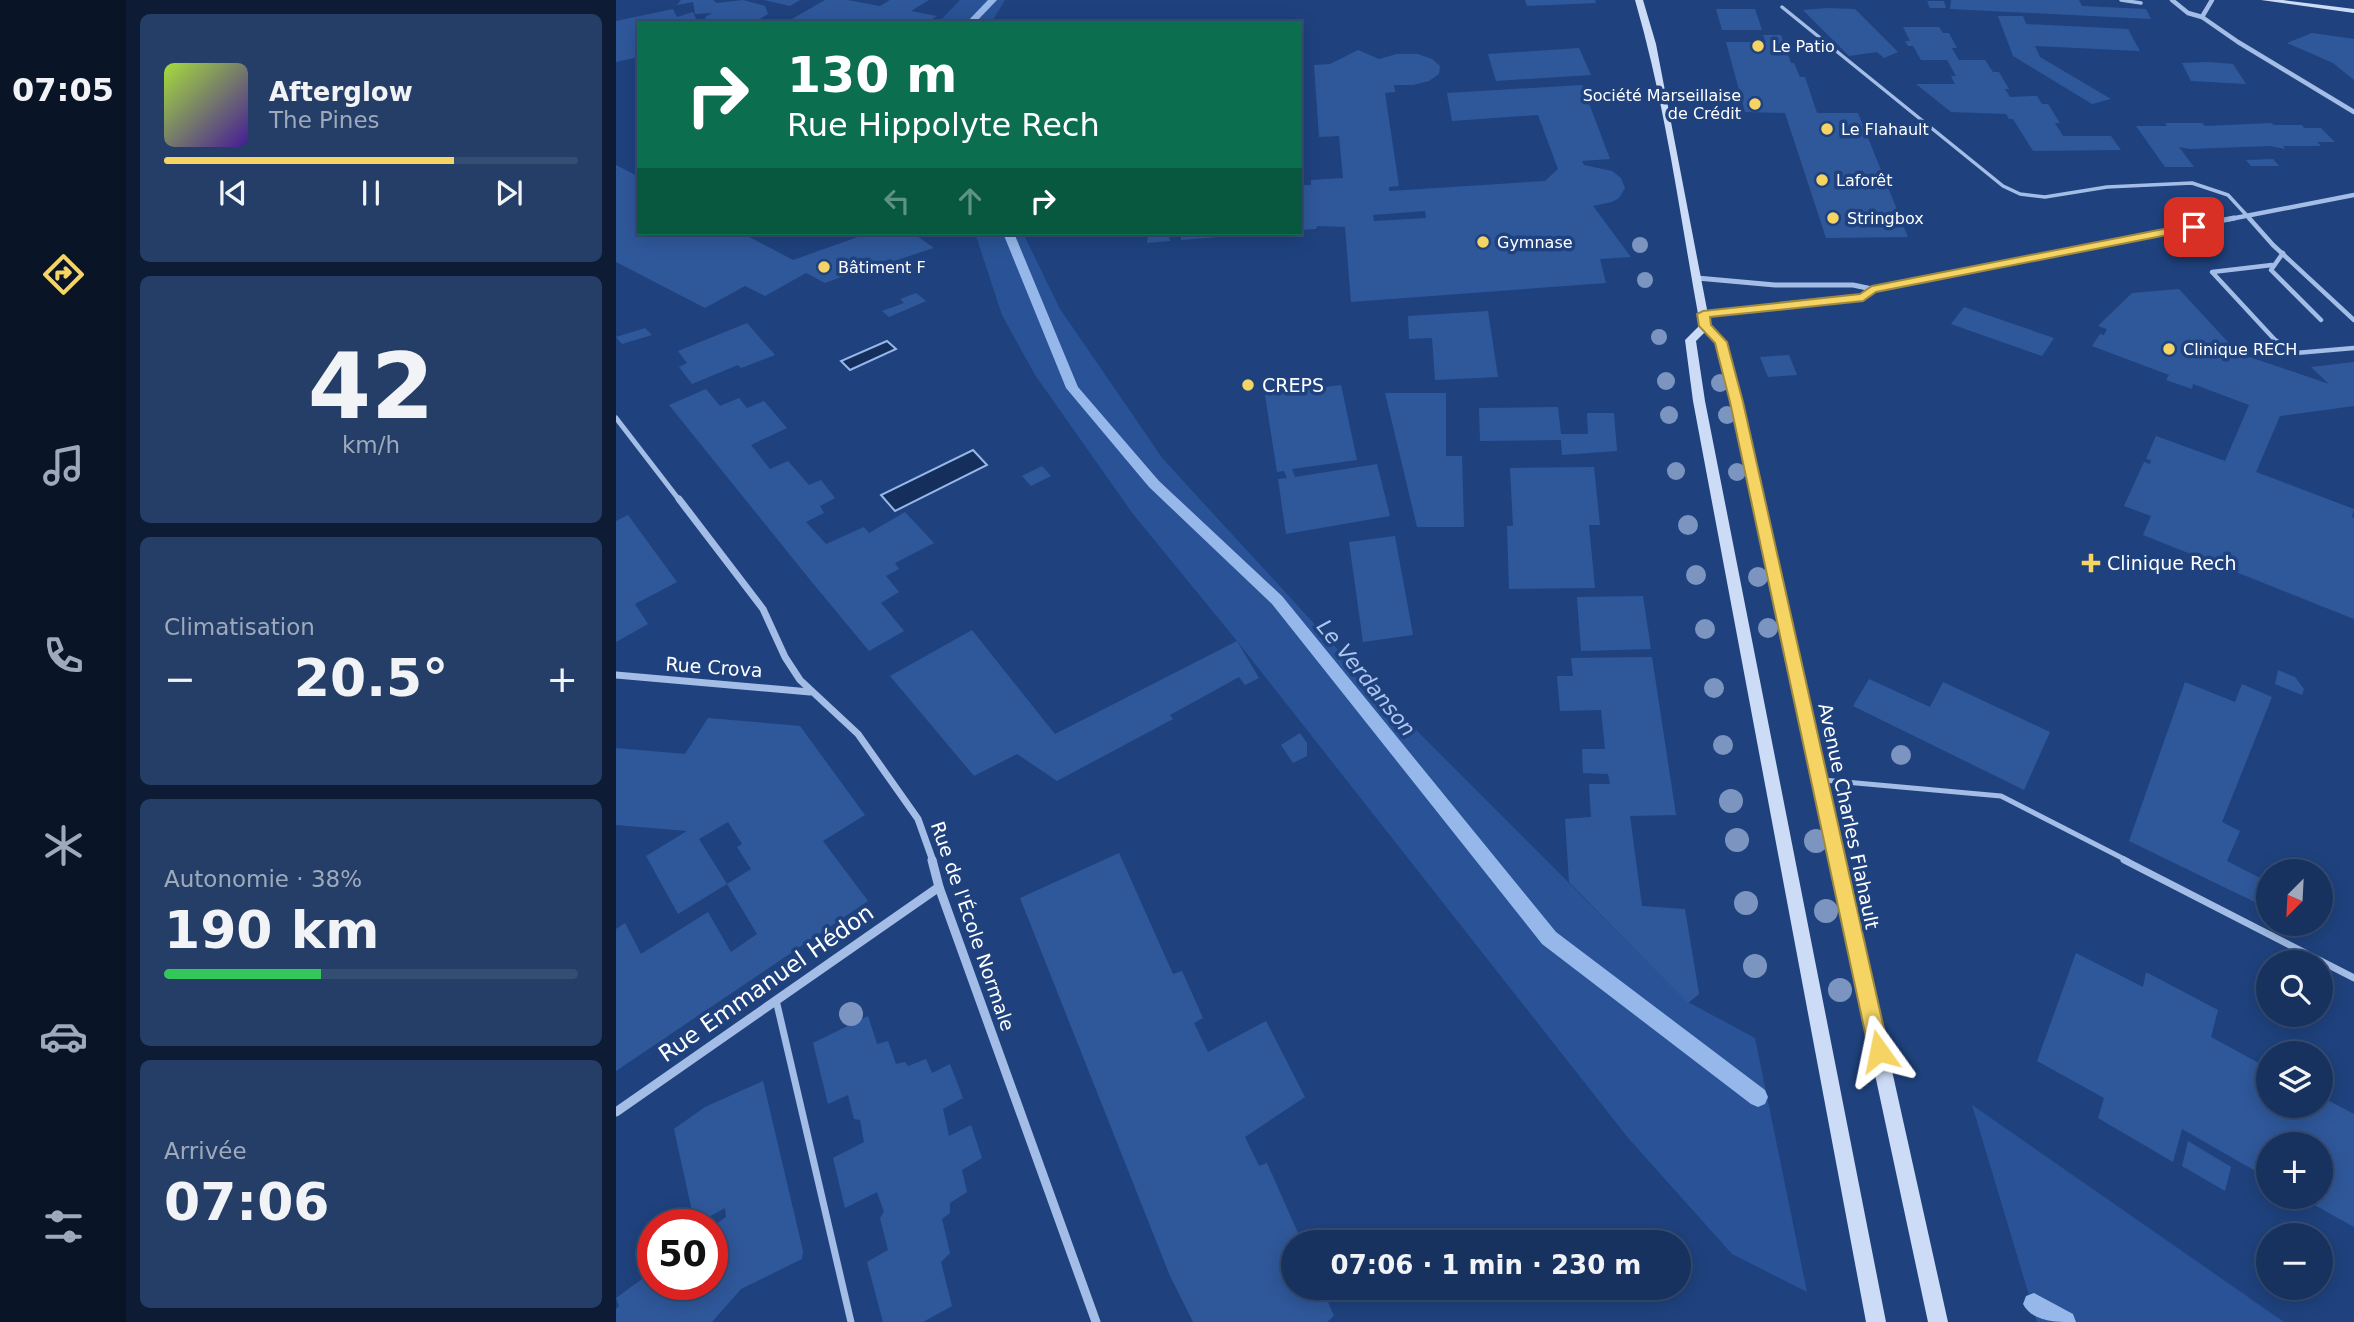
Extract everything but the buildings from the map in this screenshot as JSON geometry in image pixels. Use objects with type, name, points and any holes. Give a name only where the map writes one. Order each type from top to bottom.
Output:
[{"type":"main road","name":"Avenue Charles Flahault","points":[[1639,0],[1655,57],[1704,320],[1721,342],[1737,402],[1938,1322]]},
{"type":"main road","points":[[2265,0],[2354,11]]},
{"type":"main road","points":[[1704,320],[1690,340],[1699,401],[1876,1322]]},
{"type":"street","points":[[2172,0],[2188,13],[2202,17],[2238,42],[2354,112]]},
{"type":"street","points":[[2202,17],[2212,0]]},
{"type":"street","points":[[1697,278],[1776,285],[1853,285],[1872,289],[2354,195]]},
{"type":"street","points":[[1704,320],[1863,298],[1872,289]]},
{"type":"street","name":"Rue de l'École Normale","points":[[616,418],[762,609],[785,657],[810,692],[858,734],[918,819],[929,847],[939,887],[1096,1322]]},
{"type":"street","name":"Rue Crova","points":[[616,676],[810,692]]},
{"type":"street","name":"Rue Emmanuel Hédon","points":[[616,1112],[939,887]]},
{"type":"lane","points":[[2121,0],[2141,3]]},
{"type":"lane","points":[[1782,6],[2003,186],[2020,194],[2045,197],[2107,187],[2192,184],[2228,195],[2283,253],[2354,320]]},
{"type":"lane","points":[[2283,253],[2272,265],[2212,272],[2275,340],[2296,353],[2354,348]]},
{"type":"lane","points":[[2272,265],[2272,270],[2321,320]]},
{"type":"lane","points":[[1819,779],[2001,796],[2354,978]]},
{"type":"lane","points":[[776,1000],[851,1322]]},
{"type":"shaded area","points":[[960,0],[1005,0],[992,21],[940,21]]},
{"type":"shaded area","points":[[976,235],[1024,235],[1060,309],[1163,459],[1364,678],[1688,1002],[1755,1038],[1807,1292],[1732,1254],[1629,1139],[1237,641],[1133,514],[1035,375],[1002,315]]},
{"type":"shaded area","points":[[887,341],[896,349],[850,370],[841,361]]},
{"type":"shaded area","points":[[973,450],[987,465],[895,511],[881,495]]},
{"type":"shaded area","points":[[1972,1105],[2284,1322],[2037,1322]]},
{"type":"waterway","name":"Le Verdanson","points":[[972,21],[993,0]]},
{"type":"waterway","name":"Le Verdanson","points":[[1009,235],[1072,388],[1154,484],[1277,600],[1549,938],[1758,1097]]},
{"type":"waterway","name":"Le Verdanson","points":[[2034,1304],[2065,1322]]},
{"type":"place","name":"Le Patio","points":[[1758,46]]},
{"type":"place","name":"Société Marseillaise de Crédit","points":[[1755,104]]},
{"type":"place","name":"Le Flahault","points":[[1827,129]]},
{"type":"place","name":"Laforêt","points":[[1822,180]]},
{"type":"place","name":"Stringbox","points":[[1833,218]]},
{"type":"place","name":"Gymnase","points":[[1483,242]]},
{"type":"place","name":"Bâtiment F","points":[[824,267]]},
{"type":"place","name":"Clinique RECH","points":[[2169,349]]},
{"type":"place","name":"CREPS","points":[[1248,385]]},
{"type":"place","name":"Clinique Rech","points":[[2091,563]]},
{"type":"route","points":[[1879,1051],[1737,402],[1721,342],[1705,326],[1703,314],[1863,298],[1872,289],[2194,227]]}]
